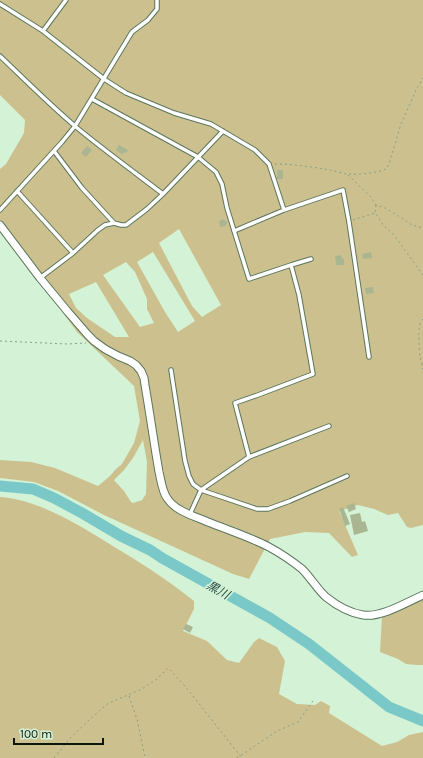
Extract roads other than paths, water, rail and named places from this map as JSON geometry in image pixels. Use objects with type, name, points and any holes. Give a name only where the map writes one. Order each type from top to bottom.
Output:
[{"type":"street","points":[[0,225],[40,278],[94,341],[118,356],[130,361],[141,371],[144,378],[162,486],[166,497],[172,505],[270,548],[294,563],[325,596],[352,612],[372,615],[384,612],[423,595]]},
{"type":"lane","points":[[6,0],[1,4],[43,31],[104,79],[126,93],[174,113],[211,124],[255,150],[269,164],[284,210]]},
{"type":"lane","points":[[43,31],[66,0]]},
{"type":"lane","points":[[0,210],[75,126],[132,32],[148,20],[157,9],[157,0]]},
{"type":"lane","points":[[0,56],[75,126],[121,163],[164,194]]},
{"type":"lane","points":[[92,99],[198,157],[216,172],[222,184],[227,208],[249,279],[311,259]]},
{"type":"lane","points":[[54,151],[82,188],[114,223],[121,226],[126,225],[164,194],[223,131]]},
{"type":"lane","points":[[234,231],[284,210],[343,190],[369,358]]},
{"type":"lane","points":[[17,191],[73,253]]},
{"type":"lane","points":[[40,278],[73,253],[98,230],[105,225],[114,223]]},
{"type":"lane","points":[[249,457],[235,403],[313,374],[299,294],[291,265]]},
{"type":"lane","points":[[171,370],[185,461],[192,484],[201,490],[257,509],[268,509],[347,476]]},
{"type":"lane","points":[[190,514],[201,490],[249,457],[329,426]]},
{"type":"waterway","name":"黒川","points":[[0,486],[33,489],[54,498],[121,536],[150,550],[270,618],[309,644],[389,707],[423,721]]}]
